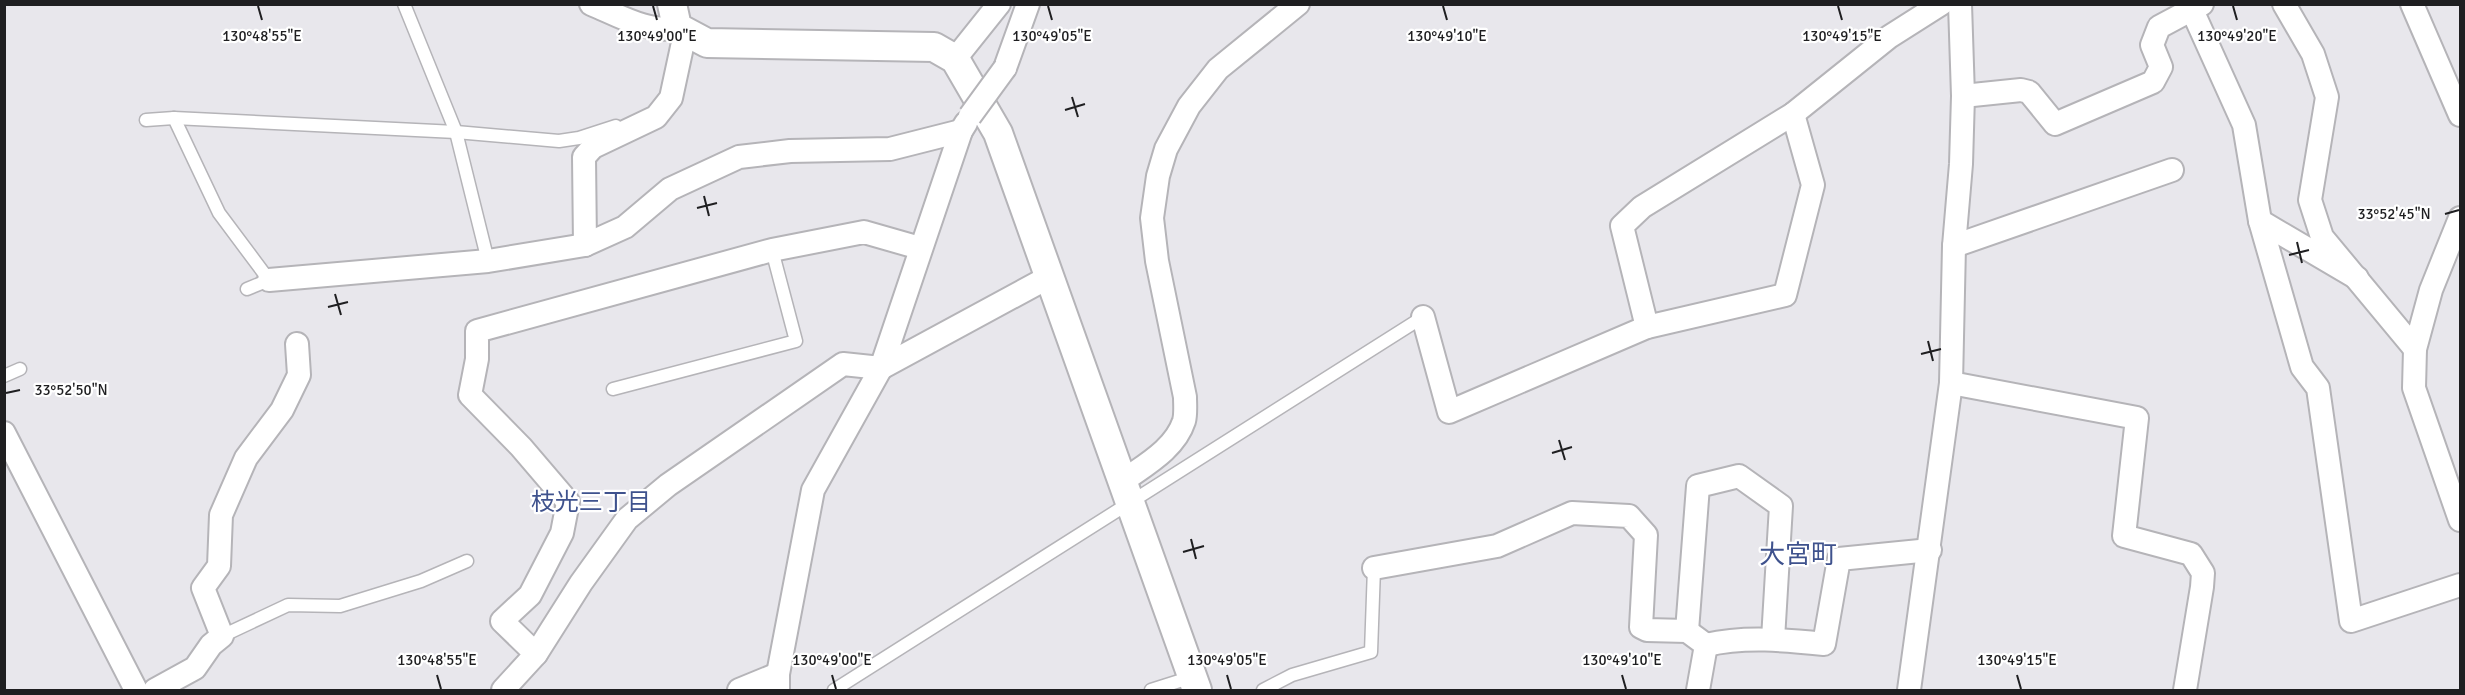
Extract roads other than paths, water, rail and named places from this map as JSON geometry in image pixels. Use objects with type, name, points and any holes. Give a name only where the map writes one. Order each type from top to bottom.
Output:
[{"type":"street","points":[[591,4],[645,25],[667,30],[678,22]]},
{"type":"street","points":[[955,59],[999,4]]},
{"type":"street","points":[[739,690],[778,682],[813,490],[880,368],[965,124],[1005,68],[1028,4]]},
{"type":"street","points":[[1127,491],[1176,437],[1184,420],[1185,397],[1157,261],[1152,218],[1158,176],[1166,149],[1189,106],[1218,69],[1298,4]]},
{"type":"street","points":[[1647,327],[1622,226],[1642,207],[1793,114],[1889,37],[1941,4]]},
{"type":"street","points":[[1909,690],[1930,550],[1951,383],[1954,246],[1961,164],[1963,96],[1960,4]]},
{"type":"street","points":[[2284,4],[2313,54],[2327,98],[2310,200],[2322,237],[2415,350]]},
{"type":"street","points":[[2412,4],[2460,115]]},
{"type":"street","points":[[1963,96],[2022,90],[2029,92],[2055,124],[2153,82],[2162,67],[2152,45],[2159,27],[2197,7],[2244,125],[2260,221],[2302,367],[2318,388],[2350,621],[2460,585]]},
{"type":"street","points":[[678,22],[707,43],[934,48],[955,59],[998,133],[1195,684]]},
{"type":"street","points":[[585,245],[584,157],[593,147],[656,117],[661,111],[670,98],[678,22]]},
{"type":"street","points":[[1423,317],[1449,412],[1647,327],[1785,295],[1813,185],[1793,114]]},
{"type":"street","points":[[270,280],[488,261],[585,245],[625,227],[670,189],[739,157],[790,151],[890,149],[965,124]]},
{"type":"street","points":[[1954,246],[2172,170]]},
{"type":"street","points":[[2460,218],[2431,290],[2415,350],[2414,388],[2460,520]]},
{"type":"street","points":[[2260,221],[2358,278]]},
{"type":"street","points":[[536,654],[502,621],[530,595],[562,533],[568,502],[521,447],[470,395],[477,359],[477,331],[772,250],[864,232],[920,248]]},
{"type":"street","points":[[503,690],[536,654],[581,583],[627,519],[652,498],[843,364],[880,368],[1049,277]]},
{"type":"street","points":[[155,690],[195,668],[212,645],[222,636],[203,588],[219,566],[221,515],[246,458],[282,410],[299,375],[297,344]]},
{"type":"street","points":[[1951,383],[2137,418],[2124,536],[2191,554],[2203,573],[2185,690]]},
{"type":"street","points":[[4,434],[136,690]]},
{"type":"street","points":[[1687,631],[1698,486],[1739,476],[1781,506],[1773,639]]},
{"type":"street","points":[[1374,568],[1497,546],[1572,513],[1629,516],[1646,535],[1641,627],[1647,630],[1687,631],[1706,645],[1728,640],[1773,639],[1824,644],[1839,559],[1930,550]]},
{"type":"street","points":[[1698,690],[1706,645]]},
{"type":"lane","points":[[404,4],[456,132],[488,261]]},
{"type":"lane","points":[[146,120],[174,118],[456,132],[559,141],[579,138],[661,111]]},
{"type":"lane","points":[[174,118],[219,213],[270,280],[248,289]]},
{"type":"lane","points":[[614,389],[796,342],[772,250]]},
{"type":"lane","points":[[834,690],[1127,491],[1423,317]]},
{"type":"lane","points":[[4,376],[20,369]]},
{"type":"lane","points":[[222,636],[288,605],[340,606],[421,582],[466,561]]},
{"type":"lane","points":[[1263,690],[1292,675],[1371,652],[1374,568]]},
{"type":"lane","points":[[1151,690],[1195,684]]},
{"type":"district","name":"枝光三丁目","points":[[591,502]]},
{"type":"district","name":"大宮町","points":[[1798,555]]}]
